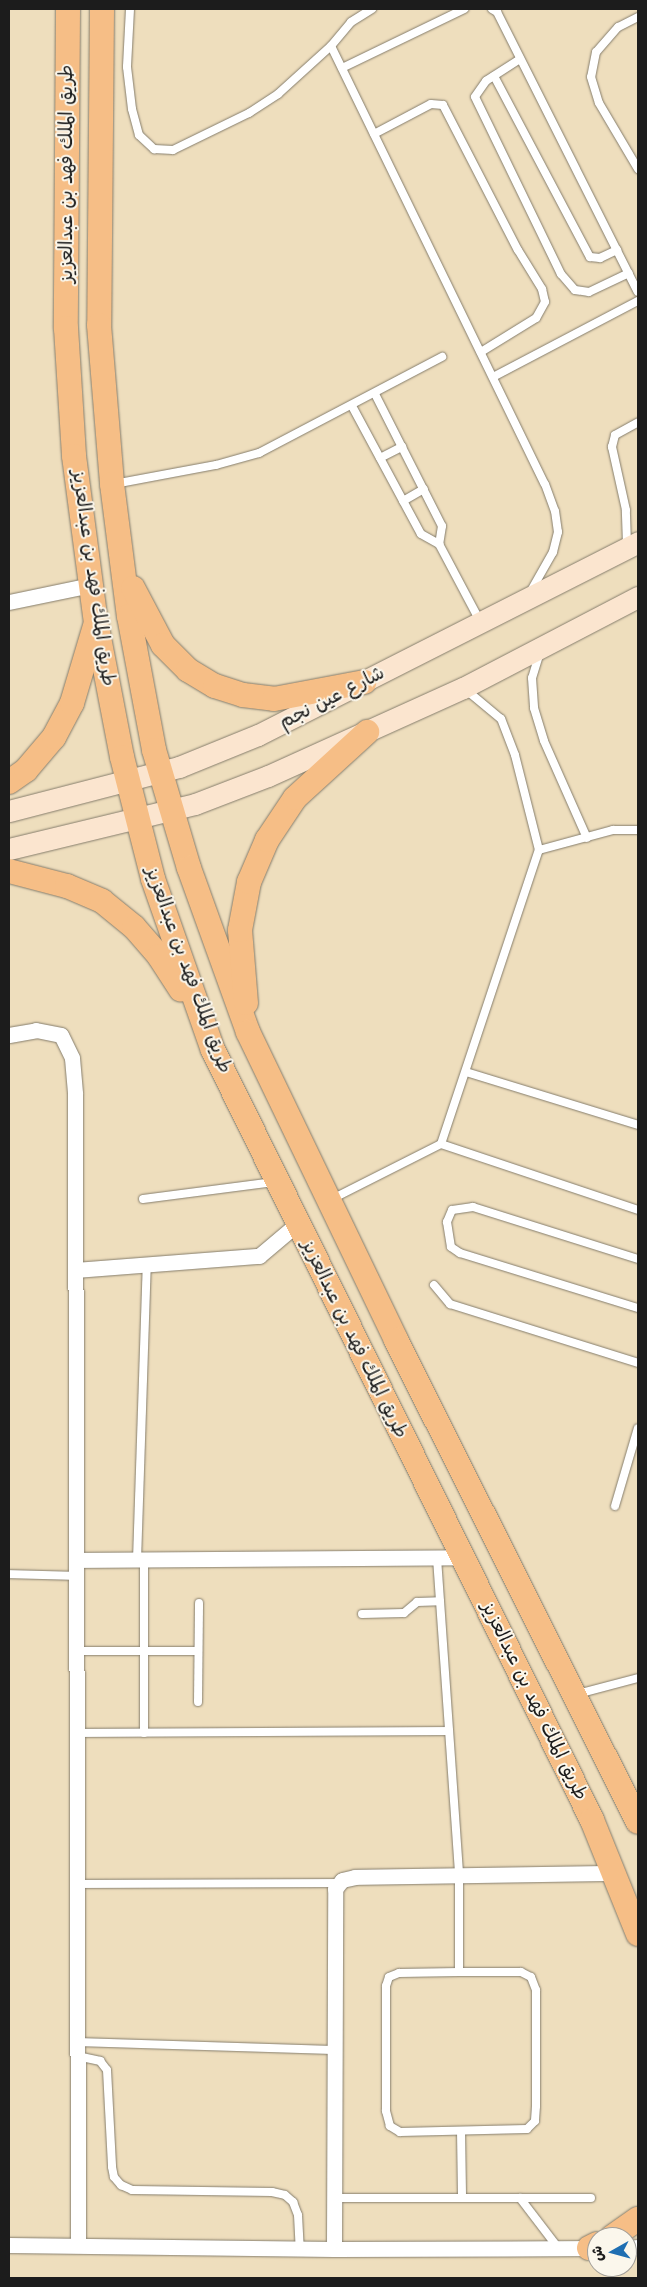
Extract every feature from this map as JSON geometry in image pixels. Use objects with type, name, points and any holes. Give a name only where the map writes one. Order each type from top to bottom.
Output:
[{"type":"main road","name":"طريق الملك فهد بن عبدالعزيز","points":[[68,9],[66,328],[74,456],[96,622],[128,782],[153,879],[203,1023],[276,1182],[592,1820],[638,1934]]},
{"type":"main road","name":"طريق الملك فهد بن عبدالعزيز","points":[[102,9],[98,325],[112,484],[138,663],[161,773],[248,1032],[328,1202],[638,1822]]},
{"type":"main road","name":"شارع عين نجم","points":[[9,812],[161,773],[258,735],[633,545]]},
{"type":"main road","points":[[124,569],[163,645],[188,670],[215,686],[243,695],[274,699],[364,682]]},
{"type":"main road","points":[[9,849],[172,810],[268,776],[463,688],[638,597]]},
{"type":"main road","points":[[9,782],[26,770],[54,737],[72,703],[96,622]]},
{"type":"main road","points":[[248,1032],[240,930],[250,882],[267,840],[295,798],[367,732]]},
{"type":"main road","points":[[9,871],[67,886],[102,901],[134,927],[159,956],[203,1023]]},
{"type":"main road","points":[[626,2227],[638,2219]]},
{"type":"street","points":[[9,602],[92,585]]},
{"type":"street","points":[[9,1035],[36,1030],[61,1036],[72,1058],[76,1270],[78,2245]]},
{"type":"street","points":[[76,1270],[259,1256],[297,1224]]},
{"type":"street","points":[[76,1560],[462,1557]]},
{"type":"street","points":[[334,2249],[333,2050],[335,1889],[342,1880],[355,1878],[615,1873]]},
{"type":"street","points":[[9,2245],[300,2249],[587,2247]]},
{"type":"lane","points":[[130,9],[127,66],[132,109],[139,135],[154,149],[173,150],[249,113],[278,94],[331,46],[351,22],[372,9]]},
{"type":"lane","points":[[342,68],[464,9]]},
{"type":"lane","points":[[492,9],[520,59],[638,292]]},
{"type":"lane","points":[[638,17],[618,27],[596,52],[591,77],[599,104],[638,169]]},
{"type":"lane","points":[[331,46],[545,484],[555,511],[558,532],[553,552],[526,599]]},
{"type":"lane","points":[[520,59],[494,76],[477,91],[477,104],[561,274],[575,290],[589,292],[629,273]]},
{"type":"lane","points":[[494,76],[590,257],[600,258],[617,250]]},
{"type":"lane","points":[[374,134],[431,104],[442,105],[518,250],[542,289],[545,302],[536,318],[481,352]]},
{"type":"lane","points":[[493,377],[638,301]]},
{"type":"lane","points":[[112,484],[216,465],[259,453],[375,394],[442,357]]},
{"type":"lane","points":[[375,394],[442,526],[438,544]]},
{"type":"lane","points":[[352,406],[421,534],[438,544],[481,623]]},
{"type":"lane","points":[[633,545],[612,447],[615,435],[638,422]]},
{"type":"lane","points":[[380,458],[402,446]]},
{"type":"lane","points":[[403,501],[424,489]]},
{"type":"lane","points":[[542,647],[532,678],[534,708],[544,741],[587,838]]},
{"type":"lane","points":[[328,1202],[442,1144],[539,850],[515,755],[502,719],[463,688]]},
{"type":"lane","points":[[539,850],[613,830],[638,830]]},
{"type":"lane","points":[[466,1072],[638,1124]]},
{"type":"lane","points":[[442,1144],[638,1210]]},
{"type":"lane","points":[[143,1199],[276,1182]]},
{"type":"lane","points":[[638,1259],[473,1207],[452,1210],[447,1222],[451,1247],[460,1253],[638,1308]]},
{"type":"lane","points":[[144,1733],[141,1560],[148,1264]]},
{"type":"lane","points":[[434,1285],[450,1304],[638,1363]]},
{"type":"lane","points":[[615,1506],[638,1428]]},
{"type":"lane","points":[[437,1558],[459,1876],[459,1972]]},
{"type":"lane","points":[[9,1574],[76,1576]]},
{"type":"lane","points":[[362,1614],[404,1613],[417,1602],[440,1601]]},
{"type":"lane","points":[[198,1702],[199,1603]]},
{"type":"lane","points":[[76,1651],[144,1650],[198,1652]]},
{"type":"lane","points":[[575,1695],[638,1678]]},
{"type":"lane","points":[[76,1733],[449,1731]]},
{"type":"lane","points":[[77,1884],[339,1884]]},
{"type":"lane","points":[[399,1972],[459,1972],[521,1972],[531,1977],[536,1990],[535,2121],[526,2129],[400,2132],[390,2126],[386,2111],[386,1986],[389,1977],[399,1972]]},
{"type":"lane","points":[[77,2049],[333,2050]]},
{"type":"lane","points":[[77,2049],[100,2060],[107,2070],[112,2167],[114,2177],[121,2185],[132,2190],[272,2192],[285,2195],[293,2202],[298,2215],[300,2249]]},
{"type":"lane","points":[[461,2131],[462,2198]]},
{"type":"lane","points":[[334,2198],[591,2198]]},
{"type":"lane","points":[[520,2198],[559,2249]]}]
